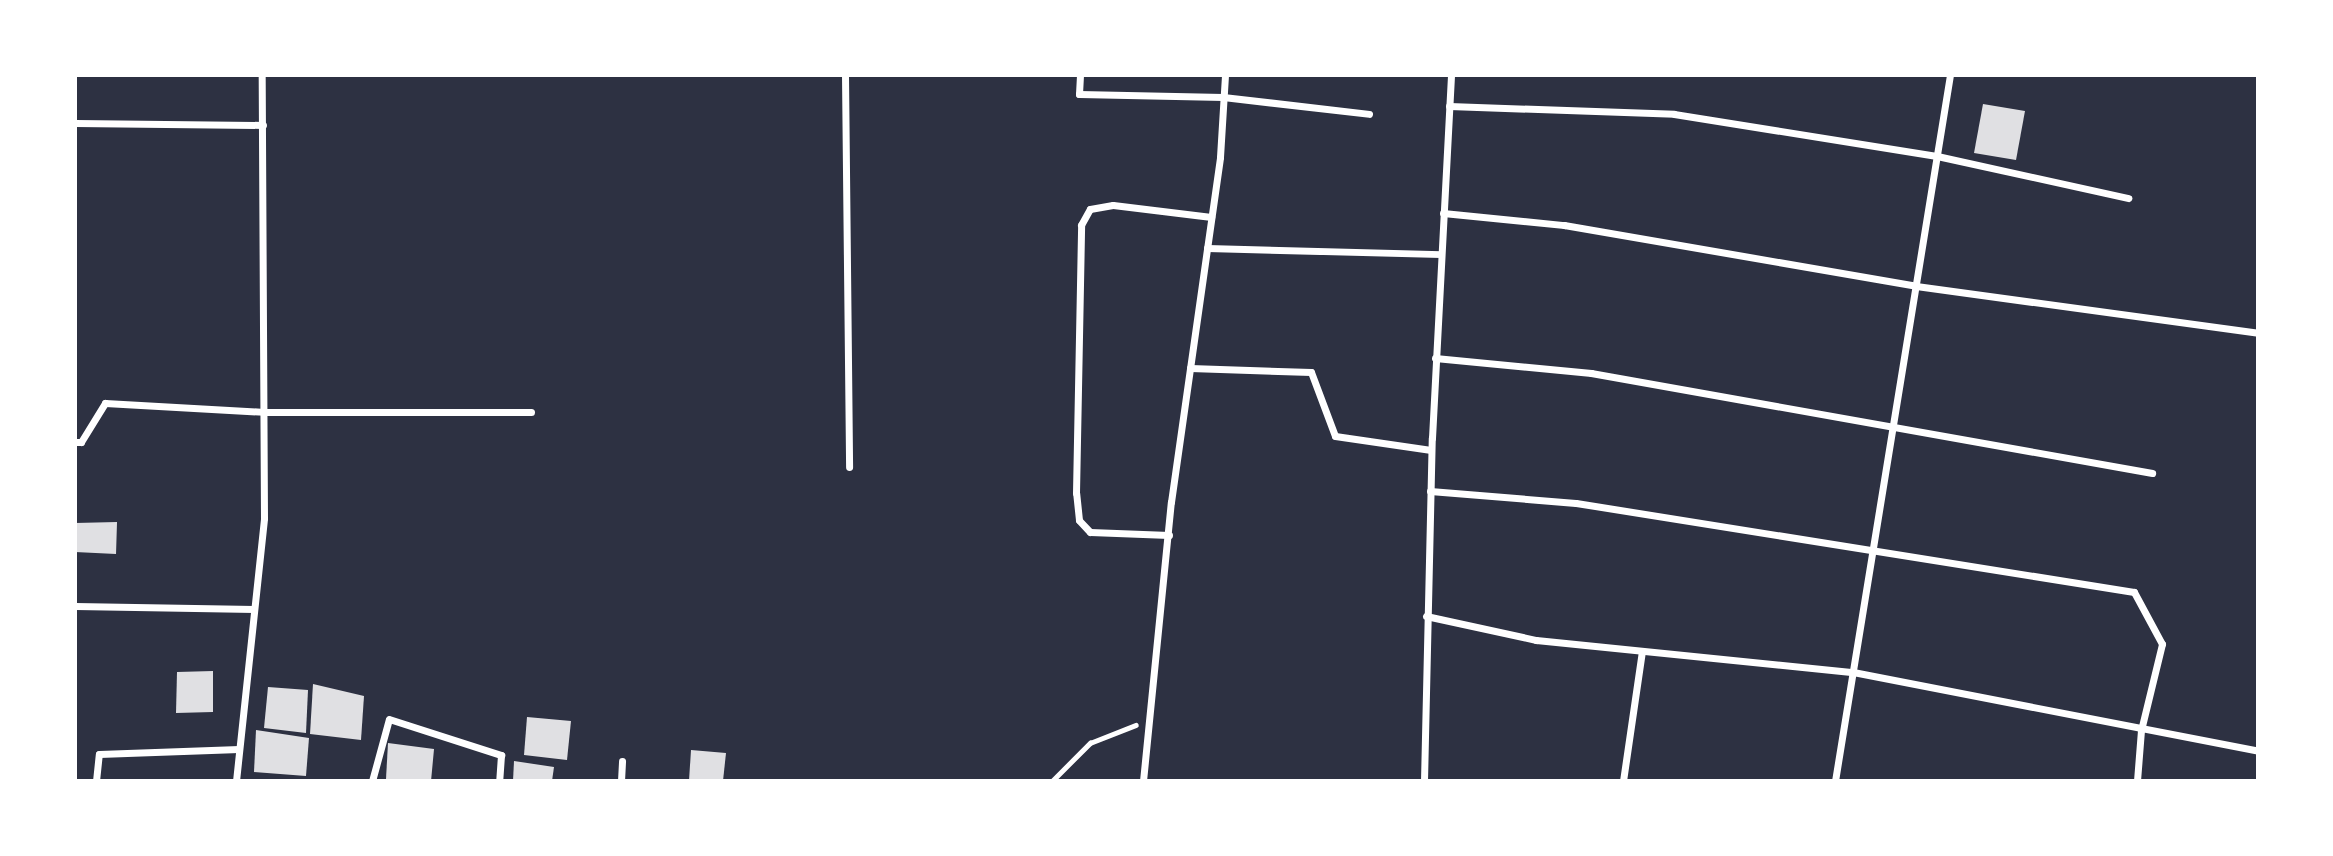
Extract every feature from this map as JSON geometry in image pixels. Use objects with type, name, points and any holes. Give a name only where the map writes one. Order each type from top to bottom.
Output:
[{"type":"street","points":[[236,781],[264,517],[262,75]]},
{"type":"street","points":[[845,75],[849,467]]},
{"type":"street","points":[[1080,75],[1079,93],[1223,97],[1369,114]]},
{"type":"street","points":[[1143,781],[1169,535],[1211,218],[1225,75]]},
{"type":"street","points":[[1424,781],[1431,450],[1451,75]]},
{"type":"street","points":[[1835,781],[1950,75]]},
{"type":"street","points":[[1449,106],[1674,114],[1937,156],[2128,198]]},
{"type":"street","points":[[75,123],[263,125]]},
{"type":"street","points":[[1169,535],[1090,532],[1079,520],[1076,493],[1081,225],[1090,209],[1113,205],[1211,218]]},
{"type":"street","points":[[1443,214],[1564,225],[1916,286],[2258,333]]},
{"type":"street","points":[[1207,248],[1441,254]]},
{"type":"street","points":[[1435,358],[1591,373],[1893,429],[2152,473]]},
{"type":"street","points":[[1190,368],[1311,372],[1335,436],[1431,450]]},
{"type":"street","points":[[75,442],[81,442],[105,403],[264,412],[531,412]]},
{"type":"street","points":[[1430,491],[1576,503],[1872,553],[2134,592],[2162,644],[2141,730],[2137,781]]},
{"type":"street","points":[[75,606],[254,609]]},
{"type":"street","points":[[1426,617],[1536,640],[1853,672],[2258,751]]},
{"type":"street","points":[[1622,781],[1642,651]]},
{"type":"street","points":[[372,781],[389,719],[501,755],[499,781]]},
{"type":"street","points":[[96,781],[99,754],[239,749]]},
{"type":"street","points":[[621,781],[622,761]]},
{"type":"path","points":[[1052,781],[1090,743],[1149,719]]},
{"type":"building","points":[[1983,104],[2025,111],[2016,160],[1974,153]]},
{"type":"building","points":[[117,522],[116,554],[75,552],[75,523]]},
{"type":"building","points":[[213,671],[213,712],[176,713],[177,672]]},
{"type":"building","points":[[313,684],[364,696],[361,740],[310,734]]},
{"type":"building","points":[[268,687],[308,690],[306,733],[264,728]]},
{"type":"building","points":[[527,717],[571,721],[567,760],[524,755]]},
{"type":"building","points":[[256,730],[309,738],[306,776],[254,772]]},
{"type":"building","points":[[388,743],[434,749],[431,781],[386,779]]},
{"type":"building","points":[[691,750],[726,753],[723,781],[689,781]]},
{"type":"building","points":[[514,761],[554,767],[552,781],[513,781]]}]
